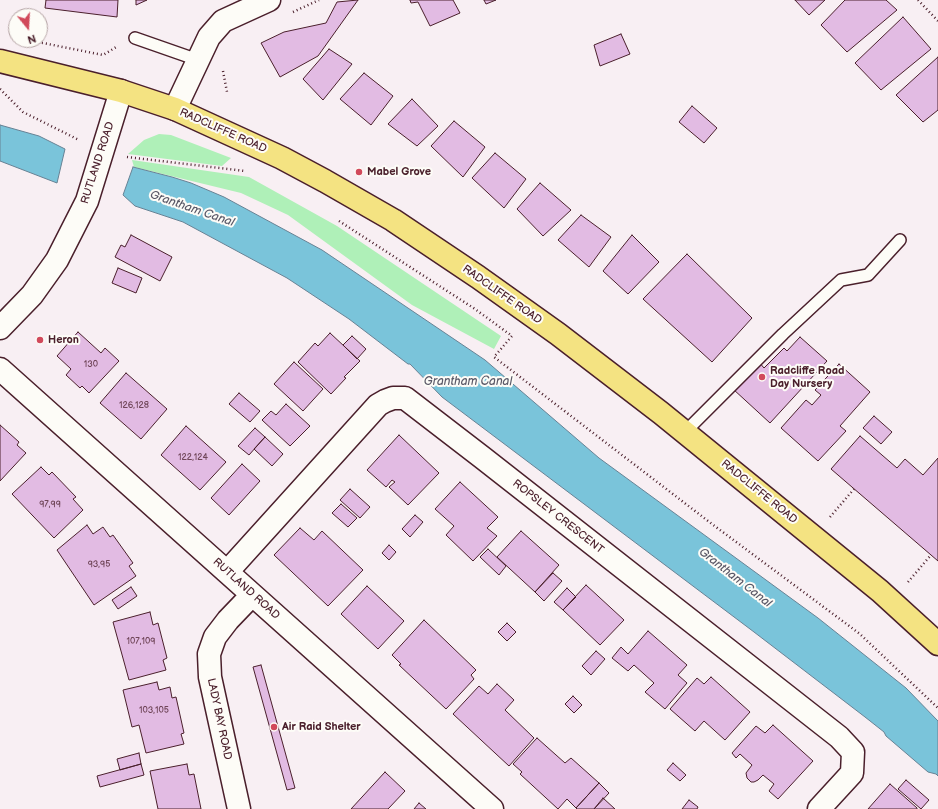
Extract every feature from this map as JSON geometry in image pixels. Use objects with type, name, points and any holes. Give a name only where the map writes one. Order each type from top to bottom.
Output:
[{"type":"highway","name":"RADCLIFFE ROAD","points":[[0,61],[121,91],[175,110],[282,158],[393,220],[478,277],[558,334],[685,432],[880,590],[938,644]]},
{"type":"street","points":[[175,110],[209,37],[223,21],[269,0]]},
{"type":"street","name":"RUTLAND ROAD","points":[[0,328],[32,295],[57,260],[87,201],[121,91]]},
{"type":"street","name":"RUTLAND ROAD","points":[[0,369],[492,809]]},
{"type":"street","name":"ROPSLEY CRESCENT","points":[[228,572],[378,405],[393,398],[405,398],[826,727],[854,752],[852,772],[819,809]]},
{"type":"street","name":"LADY BAY ROAD","points":[[239,809],[210,677],[209,654],[215,637],[228,620],[252,594]]},
{"type":"lane","points":[[135,38],[198,60]]},
{"type":"lane","points":[[685,432],[783,334],[841,280],[868,275],[900,240]]},
{"type":"path","points":[[292,13],[319,0]]},
{"type":"path","points":[[918,0],[938,21]]},
{"type":"path","points":[[48,44],[103,55],[135,38]]},
{"type":"path","points":[[221,66],[227,92]]},
{"type":"path","points":[[0,89],[24,112],[82,142]]},
{"type":"path","points":[[103,150],[127,157],[252,172]]},
{"type":"path","points":[[338,221],[475,309],[512,336],[494,357],[712,524],[860,634],[938,708]]},
{"type":"path","points":[[830,517],[854,488]]},
{"type":"path","points":[[908,582],[931,555]]},
{"type":"green space","points":[[159,134],[171,135],[231,158],[222,166],[128,154],[144,140]]},
{"type":"green space","points":[[132,160],[249,177],[337,226],[501,336],[494,349],[412,305],[288,215],[241,193],[134,167]]},
{"type":"water","points":[[0,125],[39,136],[65,149],[57,183],[0,161]]},
{"type":"water","name":"Grantham Canal","points":[[133,167],[191,183],[224,197],[322,250],[485,360],[599,458],[818,618],[906,688],[938,721],[938,776],[928,772],[865,717],[442,397],[410,364],[349,319],[287,278],[183,222],[135,206],[123,195]]},
{"type":"building","points":[[46,0],[118,0],[117,17],[45,8]]},
{"type":"building","points":[[136,0],[147,0],[136,5]]},
{"type":"building","points":[[358,0],[318,56],[280,77],[261,43],[284,32],[326,23],[337,2]]},
{"type":"building","points":[[410,0],[453,0],[460,13],[430,26],[418,2],[411,3]]},
{"type":"building","points":[[484,0],[496,0],[486,4]]},
{"type":"building","points":[[795,0],[825,0],[809,15]]},
{"type":"building","points":[[845,0],[886,0],[897,10],[847,52],[821,25]]},
{"type":"building","points":[[903,17],[931,49],[881,90],[855,63]]},
{"type":"building","points":[[621,34],[630,54],[600,66],[594,45]]},
{"type":"building","points":[[329,49],[352,64],[323,100],[303,79]]},
{"type":"building","points":[[938,57],[938,110],[923,122],[896,95]]},
{"type":"building","points":[[364,73],[393,96],[371,125],[340,99]]},
{"type":"building","points":[[412,99],[438,126],[417,146],[388,124]]},
{"type":"building","points":[[692,106],[717,128],[704,143],[679,122]]},
{"type":"building","points":[[454,121],[485,147],[463,177],[431,146]]},
{"type":"building","points":[[495,153],[526,179],[504,208],[472,178]]},
{"type":"building","points":[[540,183],[571,210],[543,236],[517,209]]},
{"type":"building","points":[[581,215],[611,237],[589,267],[558,240]]},
{"type":"building","points":[[131,235],[172,257],[160,281],[115,257],[121,245],[125,247]]},
{"type":"building","points":[[632,235],[659,262],[628,294],[603,271]]},
{"type":"building","points":[[687,254],[752,318],[712,362],[643,299]]},
{"type":"building","points":[[118,268],[142,278],[136,293],[112,283]]},
{"type":"building","points":[[78,332],[101,353],[105,348],[119,361],[89,393],[82,386],[80,388],[66,375],[71,369],[57,356]]},
{"type":"building","points":[[330,333],[360,361],[344,377],[346,378],[331,394],[298,362],[315,343],[318,346]]},
{"type":"building","points":[[352,336],[366,349],[357,359],[343,345]]},
{"type":"building","points":[[800,337],[827,361],[770,423],[733,389],[759,362],[764,368],[784,348],[787,351]]},
{"type":"building","points":[[294,362],[323,389],[303,411],[274,384]]},
{"type":"building","points":[[839,364],[870,392],[840,426],[846,431],[818,461],[781,428],[806,400],[812,405],[821,395],[815,390]]},
{"type":"building","points":[[126,373],[167,409],[141,439],[100,403]]},
{"type":"building","points":[[239,393],[260,411],[250,422],[229,404]]},
{"type":"building","points":[[286,404],[310,426],[290,446],[262,420],[271,411],[276,415]]},
{"type":"building","points":[[874,416],[892,432],[881,444],[863,428]]},
{"type":"building","points":[[0,425],[19,442],[17,445],[26,453],[0,481]]},
{"type":"building","points":[[186,426],[226,462],[200,490],[161,455]]},
{"type":"building","points":[[255,428],[265,437],[249,455],[238,446]]},
{"type":"building","points":[[399,435],[439,473],[408,505],[389,487],[395,482],[392,480],[386,487],[367,470]]},
{"type":"building","points":[[860,436],[897,468],[905,459],[923,475],[938,458],[938,561],[831,469]]},
{"type":"building","points":[[265,437],[283,454],[272,466],[254,449]]},
{"type":"building","points":[[242,464],[260,481],[229,515],[211,498]]},
{"type":"building","points":[[41,467],[49,475],[52,472],[76,497],[73,499],[83,510],[54,538],[12,494]]},
{"type":"building","points":[[460,482],[498,517],[487,528],[497,536],[473,561],[446,535],[454,526],[435,509]]},
{"type":"building","points":[[350,489],[370,507],[360,518],[340,500]]},
{"type":"building","points":[[341,504],[357,518],[348,527],[332,513]]},
{"type":"building","points":[[415,515],[423,522],[410,537],[402,529]]},
{"type":"building","points":[[87,525],[93,534],[103,527],[110,537],[113,535],[133,563],[129,566],[136,576],[94,605],[57,550]]},
{"type":"building","points":[[300,528],[314,540],[322,531],[363,570],[328,606],[274,555]]},
{"type":"building","points":[[521,531],[559,565],[535,592],[497,557]]},
{"type":"building","points":[[389,545],[396,552],[389,560],[382,553]]},
{"type":"building","points":[[488,549],[506,566],[499,575],[480,557]]},
{"type":"building","points":[[553,573],[562,581],[544,601],[535,592]]},
{"type":"building","points":[[586,585],[624,620],[600,645],[563,610]]},
{"type":"building","points":[[367,586],[404,621],[378,649],[341,614]]},
{"type":"building","points":[[131,587],[137,596],[118,609],[112,600]]},
{"type":"building","points":[[567,588],[576,597],[563,610],[554,602]]},
{"type":"building","points":[[150,612],[153,625],[158,623],[167,658],[163,660],[166,670],[129,680],[113,622]]},
{"type":"building","points":[[424,620],[476,670],[471,675],[474,679],[446,709],[399,665],[401,664],[392,655]]},
{"type":"building","points":[[507,623],[516,632],[507,641],[498,632]]},
{"type":"building","points":[[648,631],[687,665],[678,675],[687,683],[665,709],[645,692],[654,683],[634,665],[628,671],[612,658],[621,647],[628,654]]},
{"type":"building","points":[[596,651],[605,659],[591,675],[582,666]]},
{"type":"building","name":"Air Raid Shelter","points":[[261,665],[295,788],[287,790],[253,667]]},
{"type":"building","points":[[711,677],[750,712],[725,740],[704,721],[695,731],[670,709],[697,678],[704,684]]},
{"type":"building","points":[[157,682],[159,690],[170,687],[172,698],[176,697],[184,733],[181,734],[184,744],[146,753],[139,725],[132,727],[123,690]]},
{"type":"building","points":[[497,684],[514,700],[505,710],[534,738],[509,766],[453,714],[479,686],[488,694]]},
{"type":"building","points":[[573,696],[582,705],[574,713],[565,704]]},
{"type":"building","points":[[773,725],[813,761],[778,799],[769,791],[774,784],[763,775],[758,780],[751,782],[747,778],[746,773],[752,765],[740,754],[736,758],[732,753],[756,726],[765,733]]},
{"type":"building","points":[[537,738],[565,763],[571,758],[599,783],[576,808],[567,799],[558,809],[520,774],[522,772],[513,764]]},
{"type":"building","points":[[139,753],[141,764],[120,770],[117,759]]},
{"type":"building","points":[[673,763],[686,775],[680,781],[667,770]]},
{"type":"building","points":[[141,764],[144,775],[100,787],[97,776]]},
{"type":"building","points":[[187,764],[189,775],[194,774],[201,809],[158,809],[150,771]]},
{"type":"building","points":[[385,772],[405,791],[388,809],[351,809]]},
{"type":"building","points":[[906,780],[929,800],[921,809],[898,789]]},
{"type":"building","points":[[599,783],[609,793],[594,809],[577,809],[576,808]]},
{"type":"building","points":[[890,784],[917,808],[917,809],[868,809]]},
{"type":"building","points":[[603,798],[615,809],[594,809]]},
{"type":"building","points":[[689,800],[698,807],[697,809],[682,809]]},
{"type":"building","points":[[419,803],[426,809],[414,809]]},
{"type":"place","name":"Mabel Grove","points":[[359,172]]},
{"type":"place","name":"Heron","points":[[40,340]]},
{"type":"place","name":"Radcliffe Road Day Nursery","points":[[762,377]]},
{"type":"place","name":"Air Raid Shelter","points":[[274,727]]}]
